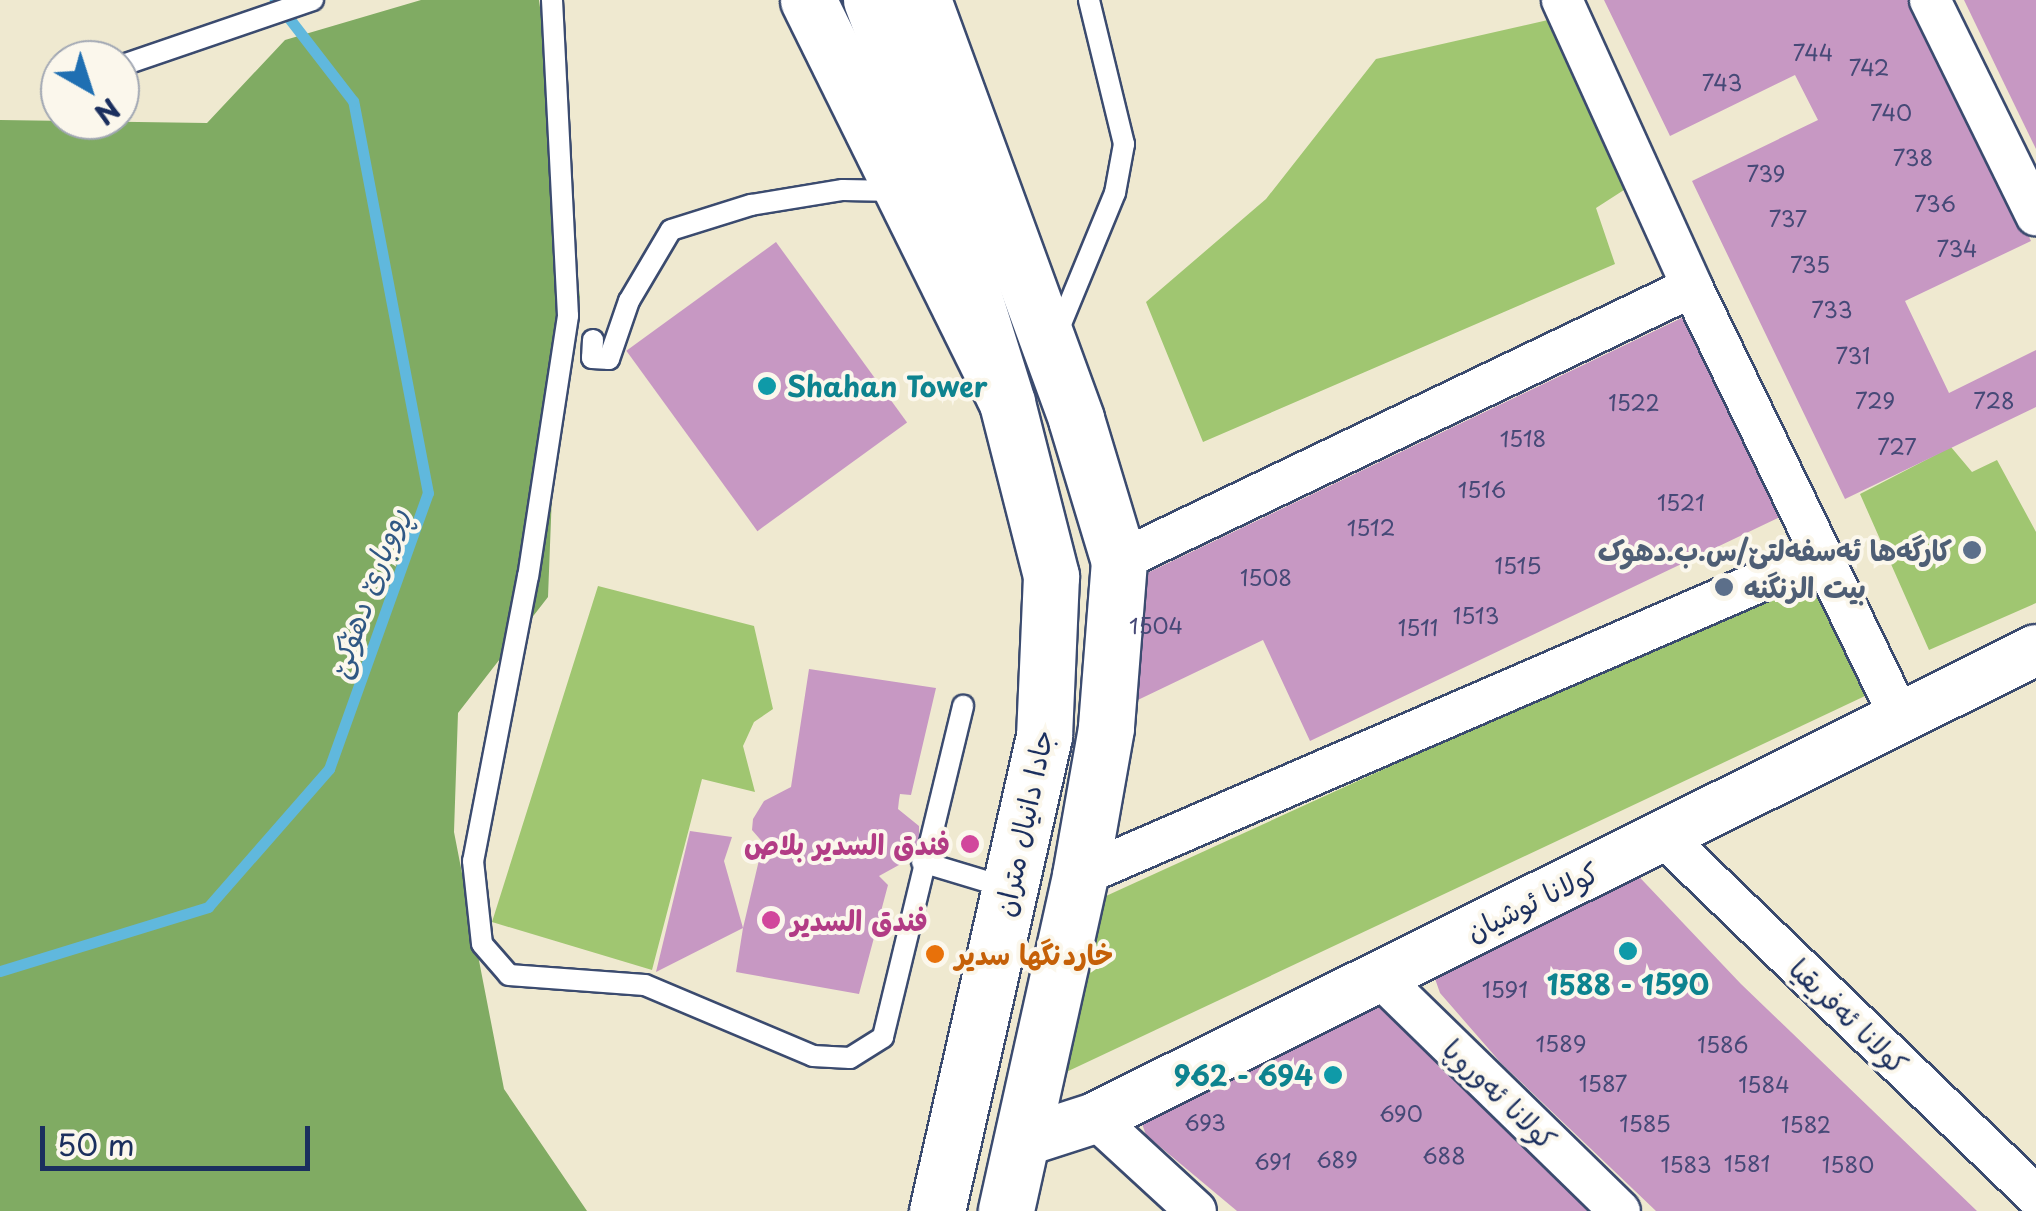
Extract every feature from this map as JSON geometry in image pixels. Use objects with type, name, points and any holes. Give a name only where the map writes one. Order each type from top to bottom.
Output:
[{"type":"main road","points":[[808,0],[916,169]]},
{"type":"main road","points":[[871,0],[916,169]]},
{"type":"main road","points":[[923,0],[1119,561],[1106,728],[1080,876],[1006,1211]]},
{"type":"main road","name":"جادا دانيال متران","points":[[916,169],[1007,403],[1051,576],[1044,736],[937,1211]]},
{"type":"main road","points":[[986,995],[1052,1008]]},
{"type":"street","points":[[1562,0],[1692,287],[1900,718]]},
{"type":"street","points":[[1930,0],[2036,215]]},
{"type":"street","points":[[1119,561],[1692,287]]},
{"type":"street","points":[[1080,876],[1819,556]]},
{"type":"street","name":"كولانا ئوشيان","points":[[1024,1141],[1095,1118],[2036,650]]},
{"type":"street","name":"كولانا ئه‌فریقیا","points":[[1662,836],[2036,1196]]},
{"type":"street","name":"كولانا ئه‌وروپا","points":[[1380,976],[1618,1210]]},
{"type":"street","points":[[1095,1118],[1196,1211]]},
{"type":"lane","points":[[140,58],[240,20],[314,0]]},
{"type":"lane","points":[[552,0],[568,316],[528,576],[473,862],[482,944],[508,975],[645,985],[813,1056],[850,1058],[883,1036],[922,862],[963,706]]},
{"type":"lane","points":[[1049,353],[1116,192],[1124,144],[1088,0]]},
{"type":"lane","points":[[593,340],[592,358],[610,359],[629,301],[672,230],[751,205],[842,190],[916,169]]},
{"type":"lane","points":[[922,862],[1010,889]]},
{"type":"green space","points":[[421,0],[539,0],[580,297],[553,468],[548,597],[458,713],[454,832],[504,1089],[587,1211],[0,1211],[0,120],[40,121],[40,140],[140,140],[140,122],[207,123],[285,40]]},
{"type":"green space","points":[[1548,20],[1627,188],[1596,208],[1615,264],[1203,442],[1146,302],[1266,199],[1376,59]]},
{"type":"green space","points":[[1951,447],[1972,472],[1997,460],[2036,532],[2036,603],[1929,650],[1860,494]]},
{"type":"green space","points":[[1811,574],[1865,696],[1062,1074],[1095,901]]},
{"type":"green space","points":[[598,586],[754,626],[773,709],[754,722],[743,746],[755,792],[702,779],[652,970],[492,922]]},
{"type":"building","points":[[1604,0],[1915,0],[2031,241],[1905,301],[1949,393],[2036,350],[2036,407],[1845,499],[1692,181],[1818,120],[1795,75],[1670,136]]},
{"type":"building","points":[[1964,0],[2036,0],[2036,149],[2001,77]]},
{"type":"building","name":"Shahan Tower","points":[[776,242],[907,422],[757,531],[626,351]]},
{"type":"building","points":[[1690,314],[1784,515],[1310,741],[1263,640],[1119,709],[1122,585]]},
{"type":"building","points":[[809,669],[936,688],[911,795],[900,794],[898,809],[919,826],[919,841],[908,860],[879,876],[888,885],[859,994],[736,972],[759,860],[765,864],[774,855],[752,830],[753,819],[764,801],[791,787]]},
{"type":"building","points":[[690,831],[732,837],[724,861],[743,928],[656,972]]},
{"type":"building","points":[[1627,864],[1741,984],[1977,1211],[1656,1211],[1501,1063],[1440,993],[1433,973]]},
{"type":"building","points":[[1370,992],[1592,1211],[1237,1211],[1146,1135],[1140,1118]]},
{"type":"waterway","name":"ڕووبارێ دهۆكێ","points":[[0,971],[208,907],[329,769],[428,493],[353,101],[275,0]]},
{"type":"place","name":"Shahan Tower","points":[[767,386]]},
{"type":"place","name":"کارگەھا ئەسفەلتێ/س.ب.دھوک","points":[[1972,550]]},
{"type":"place","name":"بيت الزنگنه","points":[[1724,587]]},
{"type":"place","name":"فندق السدير بلاص","points":[[970,844]]},
{"type":"place","name":"فندق السدير","points":[[771,920]]},
{"type":"place","name":"1588 - 1590","points":[[1628,951]]},
{"type":"place","name":"خاردنگها سدير","points":[[935,954]]},
{"type":"place","name":"962 - 694","points":[[1333,1075]]}]
